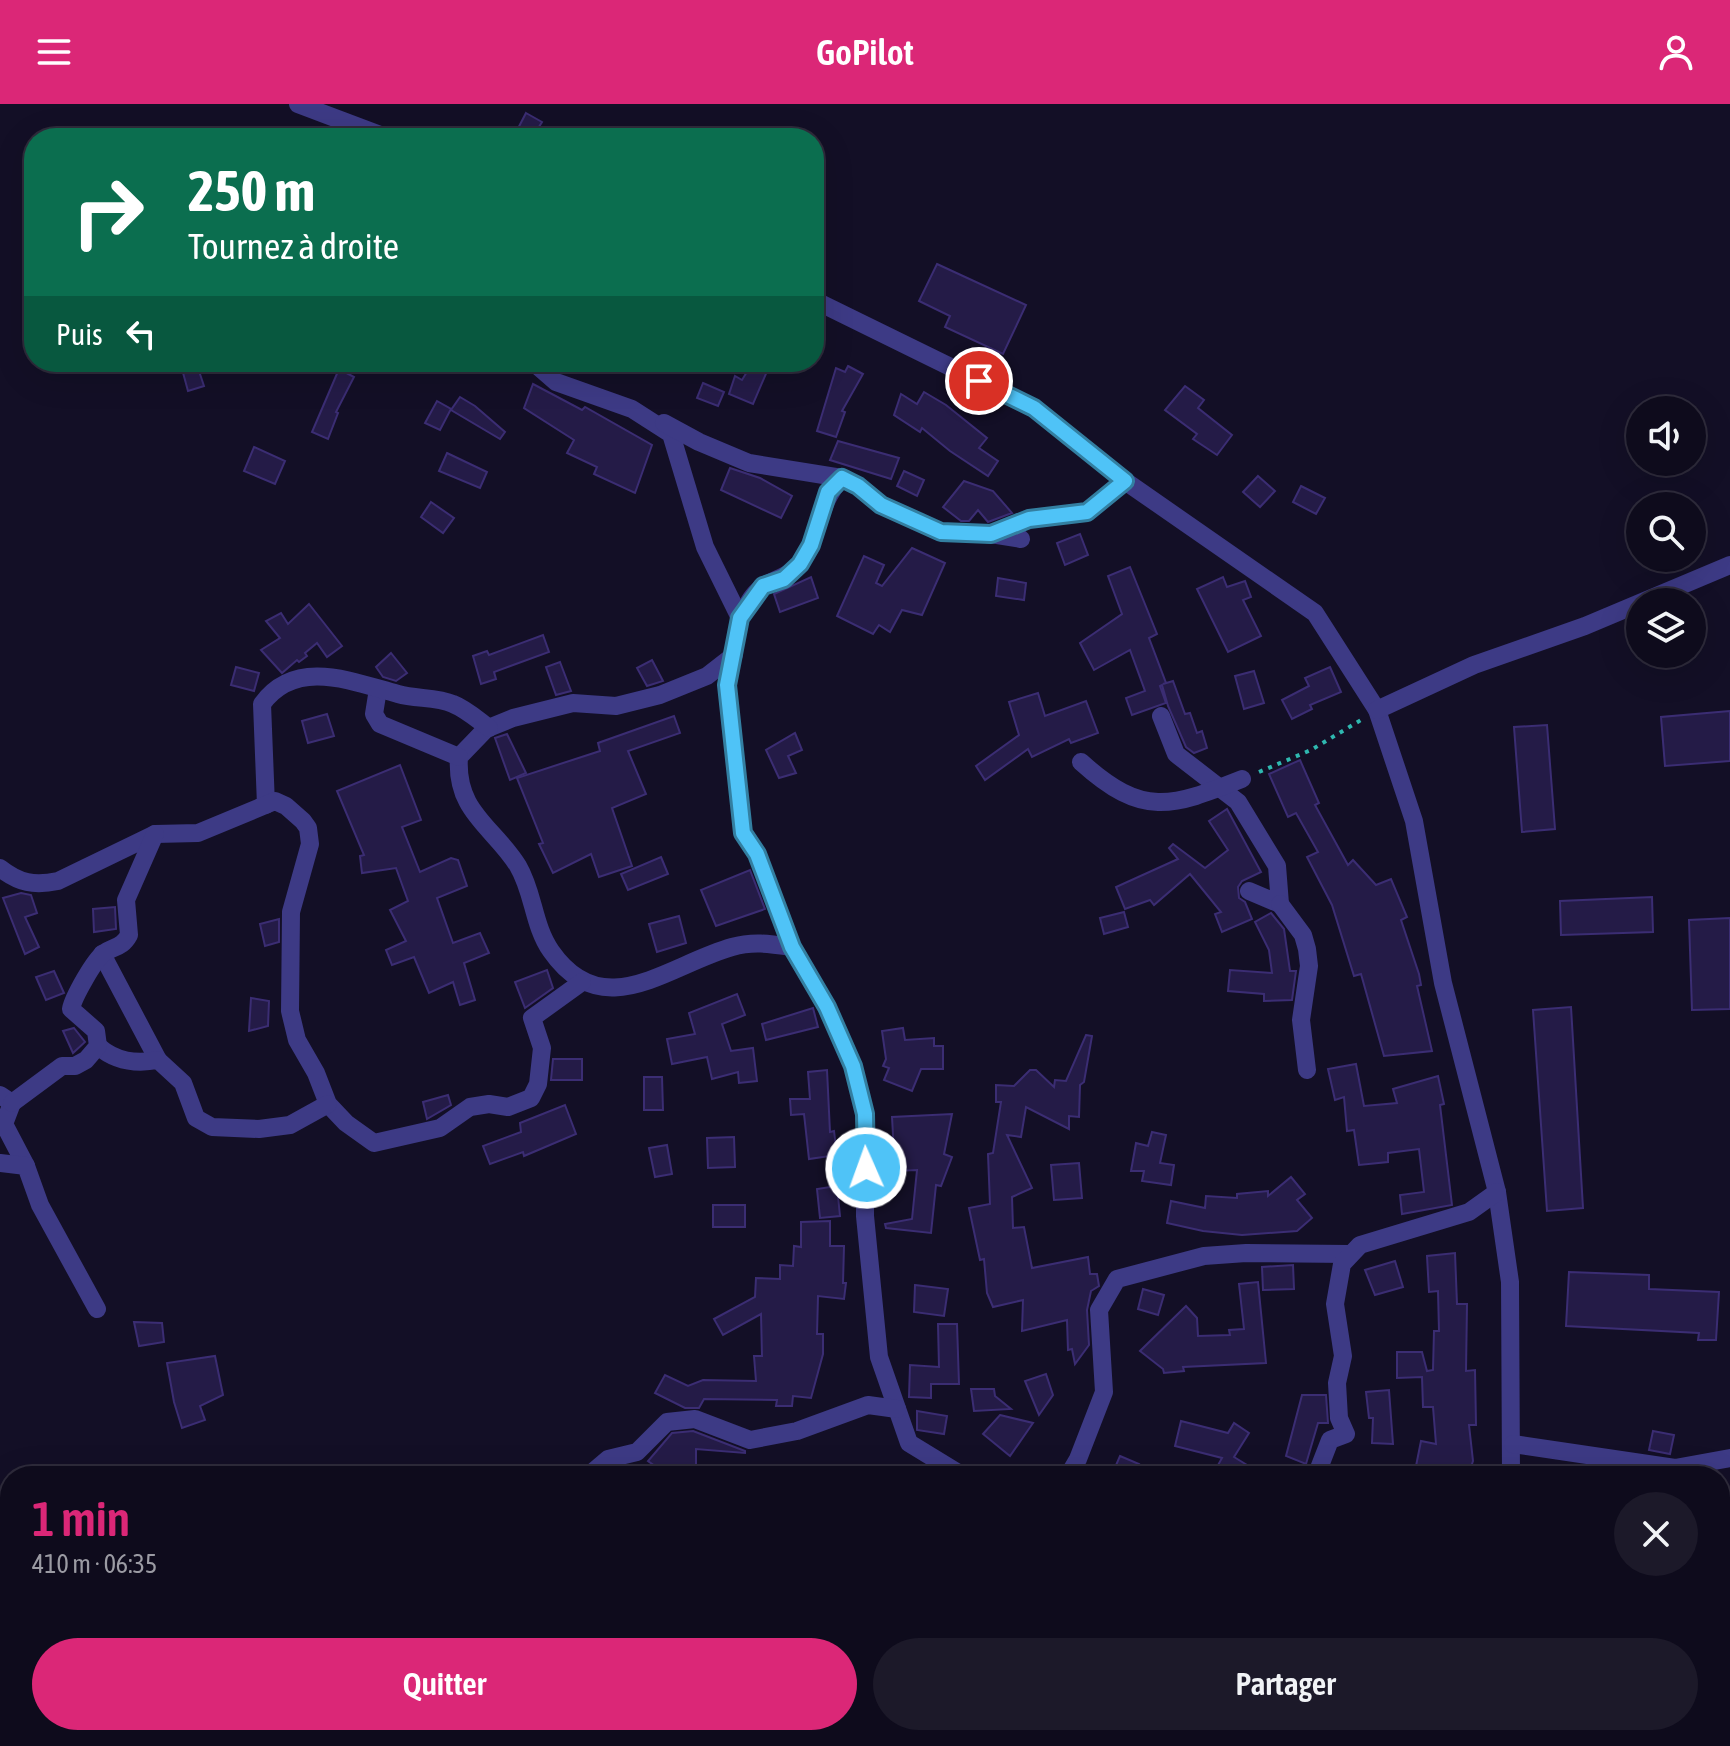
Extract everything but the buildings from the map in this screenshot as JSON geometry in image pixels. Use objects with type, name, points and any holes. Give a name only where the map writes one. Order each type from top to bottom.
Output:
[{"type":"street","points":[[298,104],[362,128]]},
{"type":"street","points":[[824,305],[1034,408],[1125,481],[1315,613],[1377,710],[1414,821],[1443,983],[1497,1192],[1510,1282],[1512,1466]]},
{"type":"street","points":[[544,372],[556,382],[632,409],[749,463],[842,478],[858,486],[881,505],[941,532],[1021,539]]},
{"type":"street","points":[[632,409],[671,434],[705,547],[740,618]]},
{"type":"street","points":[[842,478],[828,492],[811,545],[800,564],[784,579],[763,586],[740,618],[727,685],[743,833],[757,854],[792,947],[833,1019],[853,1066],[865,1114],[865,1216],[879,1357],[909,1443],[947,1466]]},
{"type":"street","points":[[991,534],[1029,519],[1087,512],[1125,481]]},
{"type":"street","points":[[1377,710],[1474,665],[1585,626],[1730,565]]},
{"type":"street","points":[[734,655],[707,676],[660,695],[616,706],[573,703],[513,718],[489,728],[459,757],[458,773],[463,796],[523,874],[541,935],[551,952],[571,975],[582,982],[610,989],[666,974],[730,947],[756,942],[792,947]]},
{"type":"street","points":[[266,805],[262,704],[270,693],[288,682],[321,675],[412,698],[452,703],[489,728]]},
{"type":"street","points":[[378,689],[374,714],[380,724],[459,757]]},
{"type":"street","points":[[1161,716],[1176,754],[1192,763],[1238,802],[1277,866],[1280,904]]},
{"type":"street","points":[[1081,762],[1100,779],[1150,803],[1174,803],[1242,779]]},
{"type":"street","points":[[0,868],[15,880],[45,884],[58,881],[155,834],[198,833],[275,801],[283,803],[308,828],[310,852],[291,912],[290,1011],[297,1040],[316,1073],[328,1104],[364,1139],[379,1143],[440,1128],[470,1107],[489,1104],[508,1107],[526,1101],[536,1089],[542,1052],[533,1015],[582,982]]},
{"type":"street","points":[[155,834],[126,900],[129,935],[120,947],[102,954],[73,1000],[71,1009],[96,1031],[98,1046],[107,1054],[133,1063],[158,1060]]},
{"type":"street","points":[[1249,891],[1280,904],[1303,935],[1308,958],[1301,1020],[1307,1070]]},
{"type":"street","points":[[102,954],[158,1060],[183,1083],[196,1118],[212,1127],[259,1129],[290,1125],[328,1104]]},
{"type":"street","points":[[97,1309],[40,1205],[26,1166],[4,1124],[6,1099],[62,1066],[75,1066],[86,1060],[98,1046]]},
{"type":"street","points":[[0,1163],[26,1166]]},
{"type":"street","points":[[1320,1466],[1330,1440],[1346,1434],[1339,1418],[1337,1383],[1343,1356],[1335,1304],[1342,1264],[1360,1245],[1469,1212],[1497,1192]]},
{"type":"street","points":[[1074,1466],[1104,1392],[1099,1310],[1117,1279],[1204,1256],[1246,1253],[1350,1254]]},
{"type":"street","points":[[600,1466],[608,1459],[637,1452],[667,1422],[695,1419],[750,1440],[797,1431],[868,1405],[897,1409]]},
{"type":"street","points":[[1513,1444],[1662,1466]]},
{"type":"street","points":[[1686,1466],[1730,1458]]},
{"type":"path","points":[[1242,779],[1311,750],[1377,710]]},
{"type":"route","points":[[866,1168],[865,1114],[853,1066],[827,1007],[792,947],[757,854],[743,833],[727,685],[740,618],[763,586],[784,579],[800,564],[811,545],[828,492],[842,478],[858,486],[881,505],[922,525],[941,532],[991,534],[1029,519],[1087,512],[1125,481],[1034,408],[979,381]]}]
